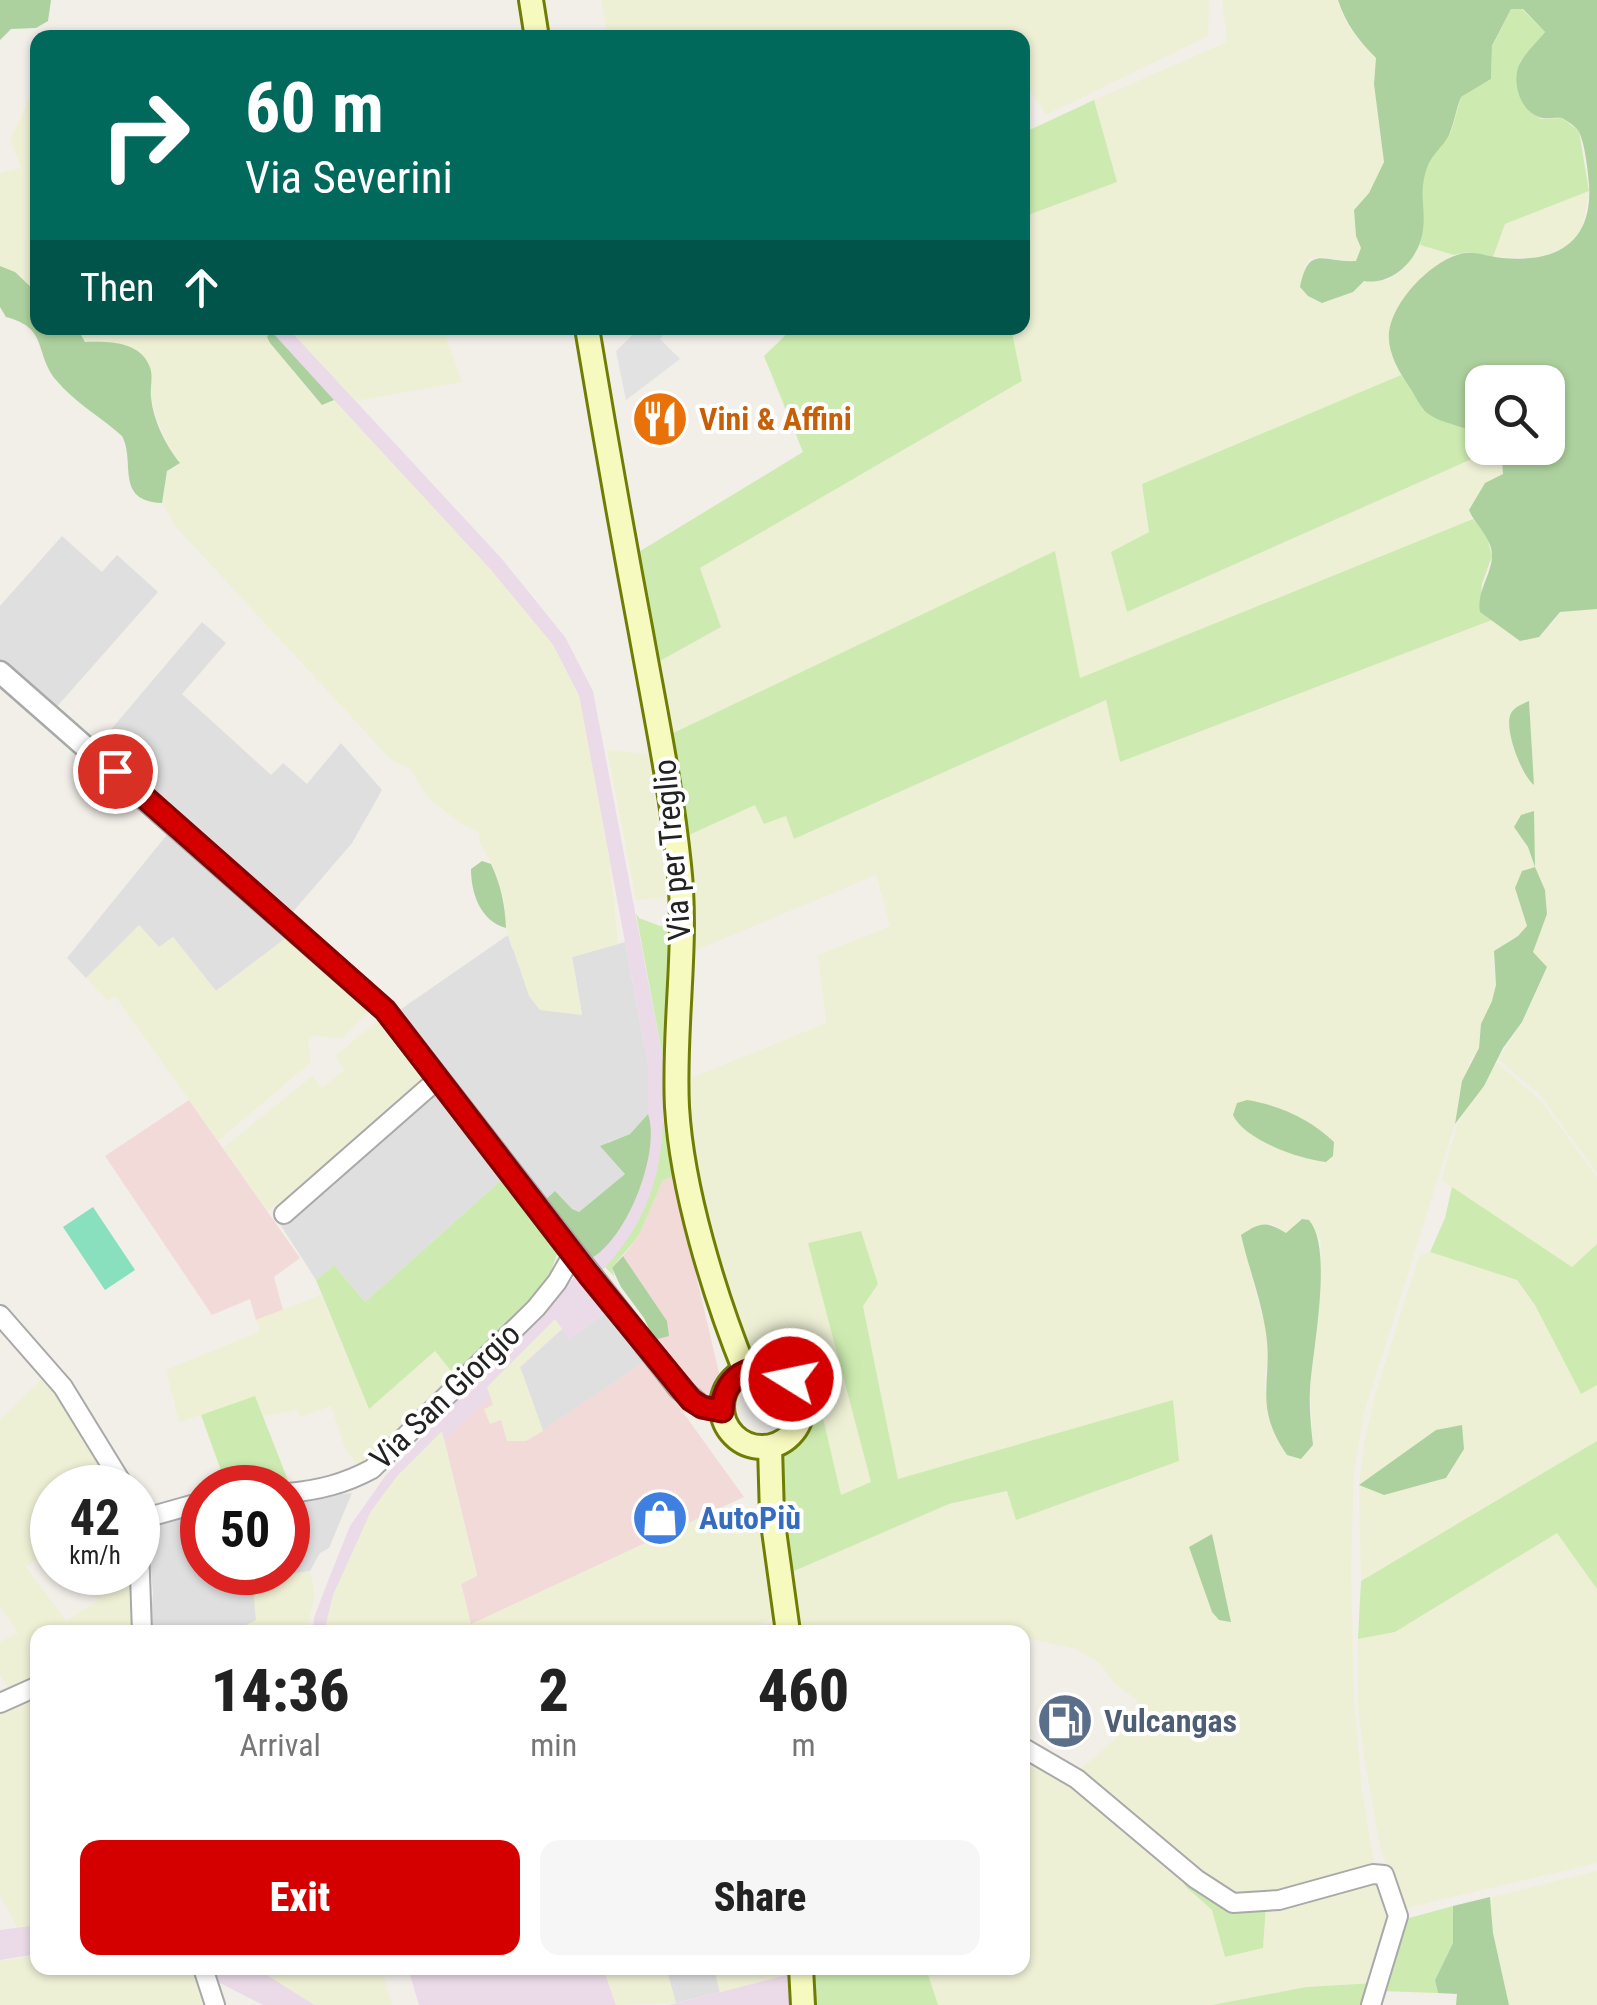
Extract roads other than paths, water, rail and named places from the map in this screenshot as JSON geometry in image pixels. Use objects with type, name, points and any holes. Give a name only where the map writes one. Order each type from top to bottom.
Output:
[{"type":"main road","points":[[531,0],[536,30]]},
{"type":"main road","name":"Via per Treglio","points":[[588,335],[676,831],[682,900],[679,1129],[712,1275],[727,1328],[745,1370]]},
{"type":"main road","points":[[770,1368],[781,1372],[791,1379],[802,1401],[802,1413],[791,1435],[770,1446],[750,1446],[734,1436],[722,1411],[725,1391],[745,1370],[770,1368]]},
{"type":"main road","points":[[770,1446],[772,1516],[787,1625]]},
{"type":"main road","points":[[802,1975],[803,2005]]},
{"type":"street","points":[[0,672],[385,1010],[588,1274],[691,1400],[722,1411]]},
{"type":"street","points":[[284,1214],[438,1078]]},
{"type":"street","name":"Via San Giorgio","points":[[310,1491],[349,1482],[372,1469],[536,1308],[573,1254]]},
{"type":"street","points":[[0,1315],[64,1387],[111,1465]]},
{"type":"street","points":[[141,1595],[142,1625]]},
{"type":"street","points":[[0,1703],[30,1690]]},
{"type":"street","points":[[1030,1752],[1076,1779],[1196,1879],[1233,1903],[1280,1900],[1372,1874],[1384,1875],[1398,1916],[1372,2005]]},
{"type":"street","points":[[205,1975],[215,2005]]},
{"type":"place","name":"Vini & Affini","points":[[660,419]]},
{"type":"place","name":"AutoPiù","points":[[660,1518]]},
{"type":"place","name":"Vulcangas","points":[[1065,1721]]}]
